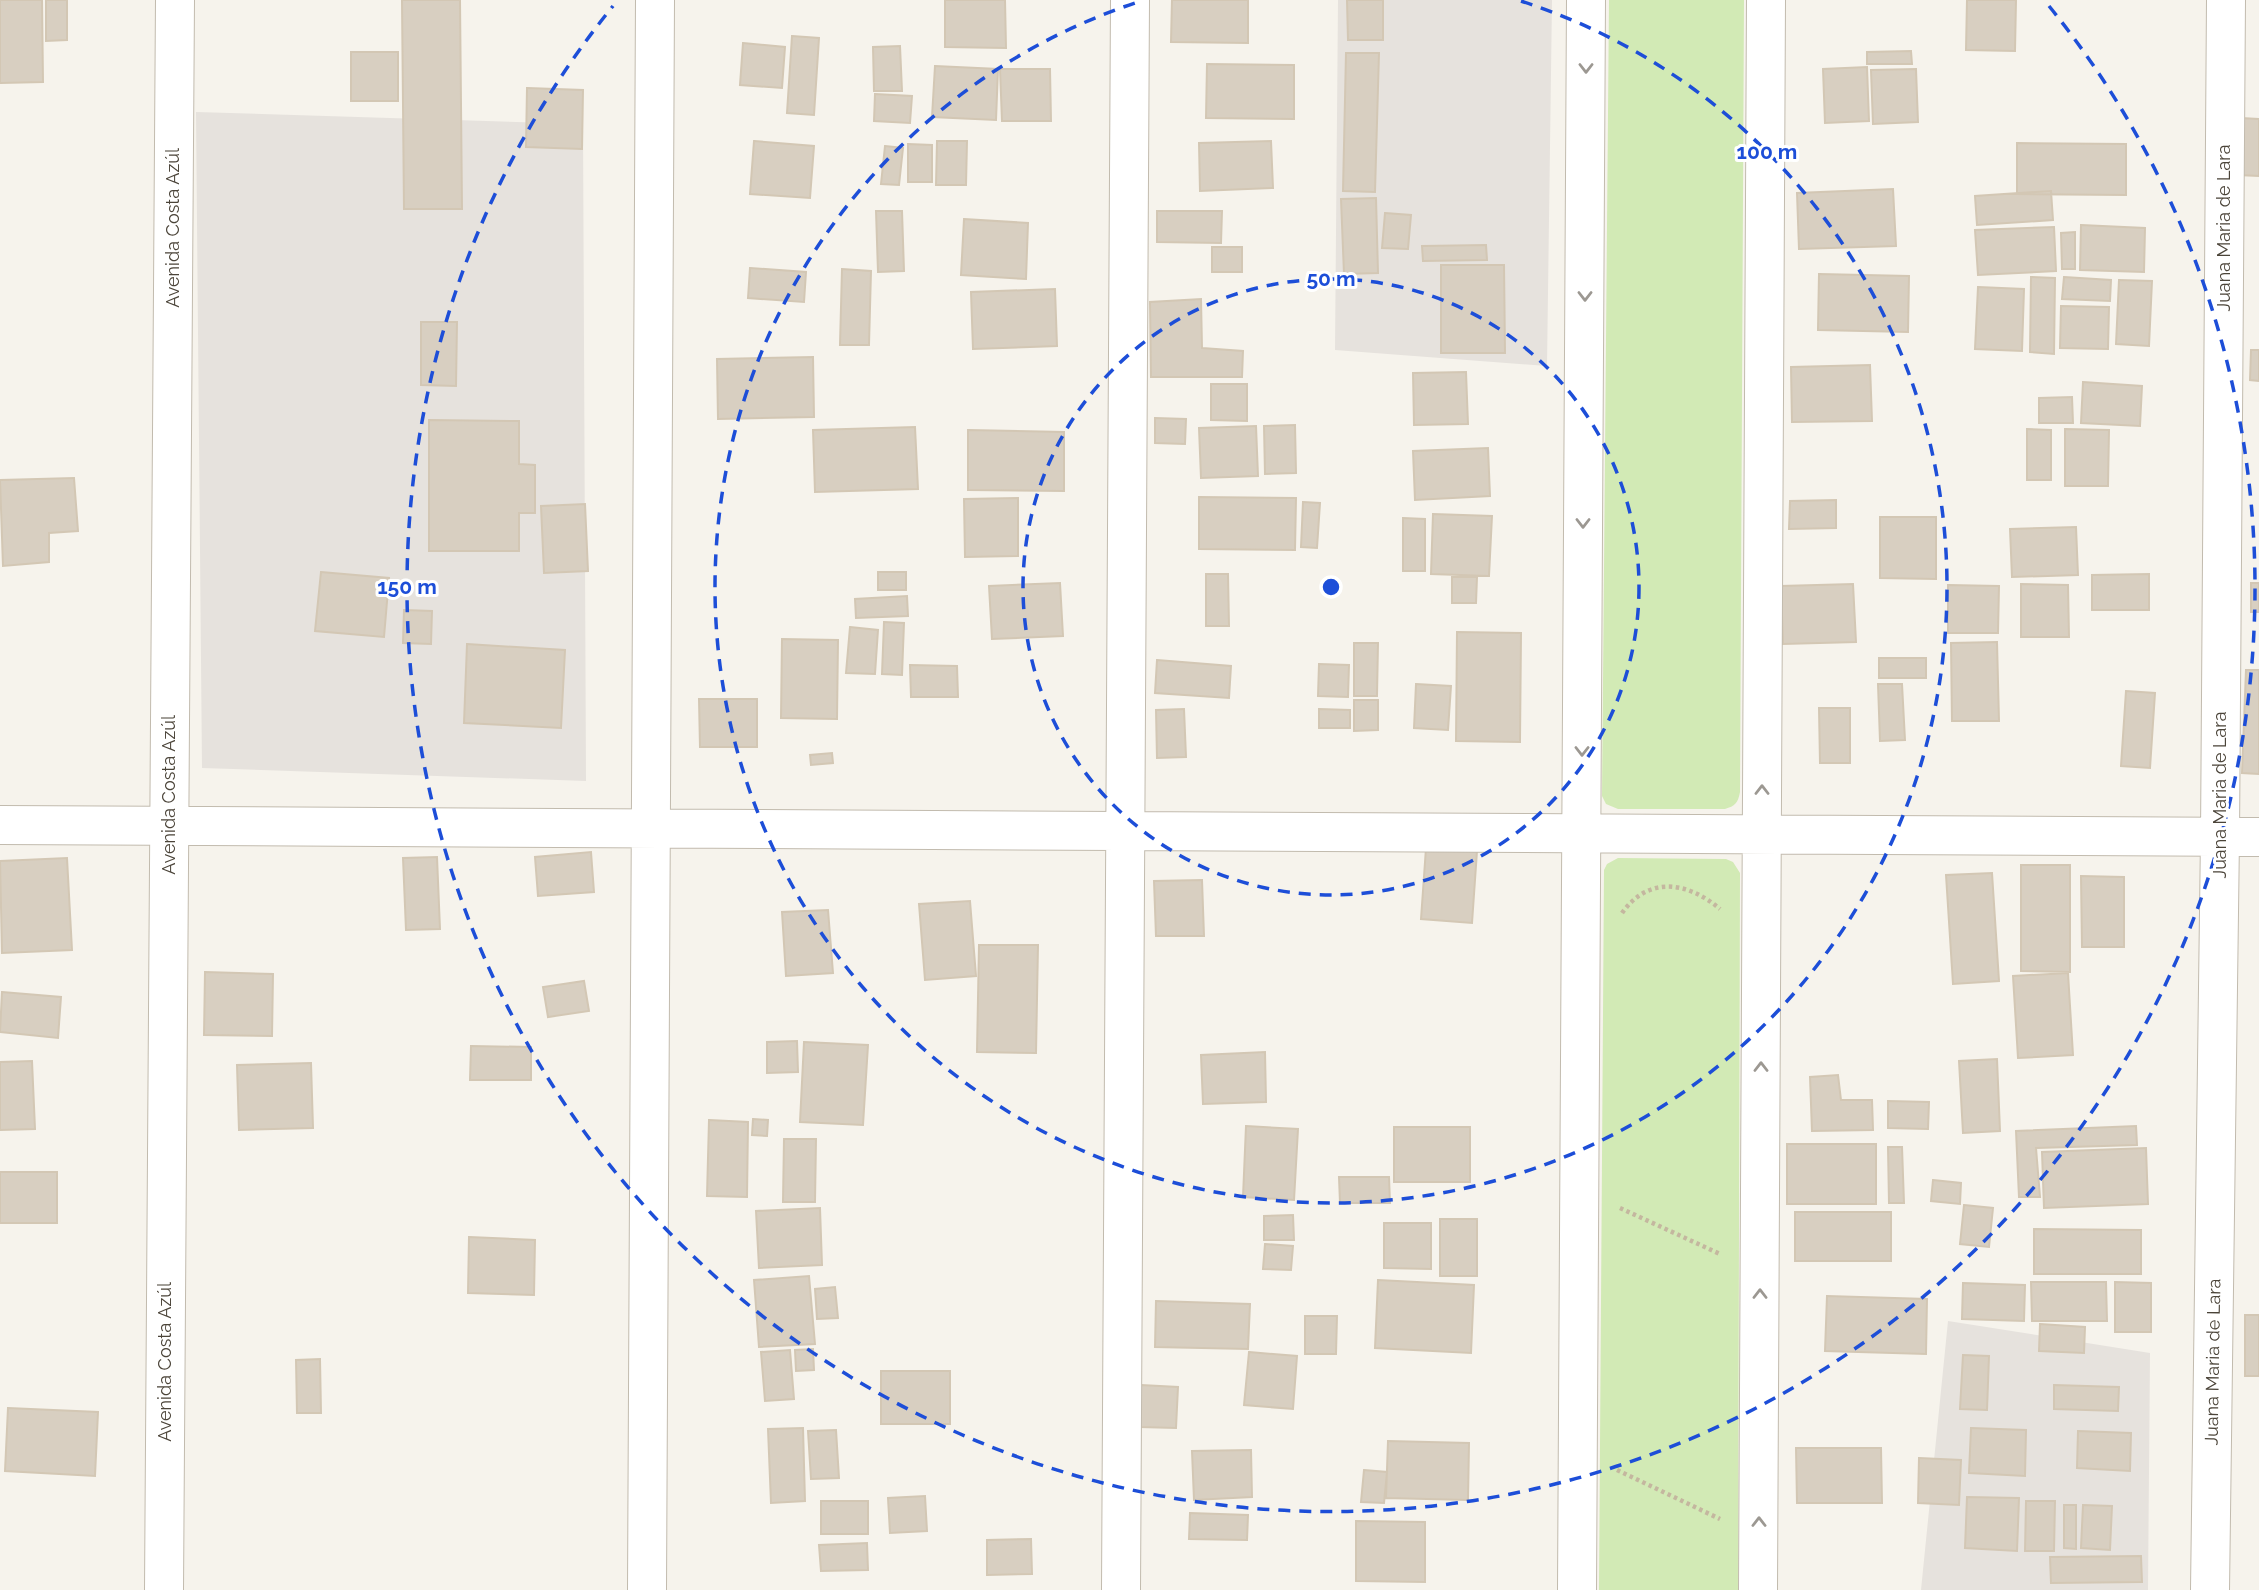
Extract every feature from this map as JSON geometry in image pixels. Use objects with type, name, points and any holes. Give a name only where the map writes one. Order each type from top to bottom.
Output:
[{"type":"street","name":"Avenida Costa Azúl","points":[[164,1590],[175,0]]},
{"type":"street","points":[[647,1590],[655,0]]},
{"type":"street","points":[[1121,1590],[1130,0]]},
{"type":"street","points":[[1577,1590],[1586,0]]},
{"type":"street","points":[[1758,1590],[1766,0]]},
{"type":"street","name":"Juana Maria de Lara","points":[[2210,1590],[2220,837],[2225,0]]},
{"type":"street","points":[[0,825],[2259,837]]},
{"type":"path","points":[[1609,1203],[1721,1255]]},
{"type":"path","points":[[1607,1465],[1721,1519]]},
{"type":"shaded area","points":[[1338,0],[1552,0],[1547,366],[1335,350]]},
{"type":"shaded area","points":[[196,112],[583,124],[586,781],[202,768]]},
{"type":"shaded area","points":[[1948,1321],[2150,1353],[2148,1590],[1921,1590]]},
{"type":"green space","points":[[1609,0],[1744,0],[1740,792],[1736,804],[1725,809],[1618,809],[1606,804],[1602,796]]},
{"type":"green space","points":[[1618,858],[1726,859],[1733,862],[1740,873],[1738,1590],[1599,1590],[1604,870],[1607,864]]},
{"type":"building","points":[[0,0],[42,0],[43,82],[0,83]]},
{"type":"building","points":[[46,0],[67,0],[67,40],[46,41]]},
{"type":"building","points":[[402,0],[460,0],[462,209],[404,209]]},
{"type":"building","points":[[945,0],[1005,0],[1006,48],[945,47]]},
{"type":"building","points":[[1172,0],[1248,0],[1248,43],[1171,42]]},
{"type":"building","points":[[1347,0],[1383,0],[1383,40],[1348,40]]},
{"type":"building","points":[[1967,0],[2016,0],[2015,51],[1966,50]]},
{"type":"building","points":[[792,36],[819,38],[814,115],[787,113]]},
{"type":"building","points":[[743,43],[785,47],[782,88],[740,85]]},
{"type":"building","points":[[900,46],[902,91],[874,91],[873,47]]},
{"type":"building","points":[[1911,51],[1912,64],[1867,64],[1867,52]]},
{"type":"building","points":[[351,52],[398,52],[398,101],[351,101]]},
{"type":"building","points":[[1346,53],[1379,53],[1375,192],[1343,191]]},
{"type":"building","points":[[1207,64],[1294,65],[1294,119],[1206,118]]},
{"type":"building","points":[[935,66],[998,69],[996,120],[932,117]]},
{"type":"building","points":[[1867,67],[1869,121],[1825,123],[1823,69]]},
{"type":"building","points":[[1000,69],[1050,69],[1051,121],[1002,121]]},
{"type":"building","points":[[1916,69],[1918,122],[1873,124],[1871,70]]},
{"type":"building","points":[[527,88],[583,90],[582,149],[526,147]]},
{"type":"building","points":[[875,94],[912,96],[910,123],[874,121]]},
{"type":"building","points":[[2241,118],[2259,119],[2259,176],[2238,175]]},
{"type":"building","points":[[754,141],[814,146],[810,198],[750,194]]},
{"type":"building","points":[[937,141],[967,141],[966,185],[936,185]]},
{"type":"building","points":[[1271,141],[1273,188],[1200,191],[1199,143]]},
{"type":"building","points":[[2017,143],[2126,144],[2126,195],[2017,194]]},
{"type":"building","points":[[908,144],[932,145],[932,182],[908,182]]},
{"type":"building","points":[[885,146],[903,148],[899,185],[881,184]]},
{"type":"building","points":[[1893,189],[1896,246],[1799,249],[1797,193]]},
{"type":"building","points":[[2051,191],[2053,220],[1977,225],[1975,196]]},
{"type":"building","points":[[1376,198],[1378,273],[1344,274],[1341,199]]},
{"type":"building","points":[[876,211],[902,211],[904,271],[878,272]]},
{"type":"building","points":[[1157,211],[1222,211],[1221,243],[1157,242]]},
{"type":"building","points":[[1385,213],[1411,215],[1408,249],[1382,248]]},
{"type":"building","points":[[964,219],[1028,223],[1026,279],[961,275]]},
{"type":"building","points":[[2081,225],[2145,228],[2144,272],[2080,270]]},
{"type":"building","points":[[2054,227],[2056,271],[1978,275],[1975,230]]},
{"type":"building","points":[[2075,232],[2075,269],[2062,269],[2061,233]]},
{"type":"building","points":[[1486,245],[1487,260],[1423,261],[1422,246]]},
{"type":"building","points":[[1212,247],[1242,247],[1242,272],[1212,272]]},
{"type":"building","points":[[1441,265],[1504,265],[1505,353],[1441,353]]},
{"type":"building","points":[[750,268],[806,272],[804,302],[748,298]]},
{"type":"building","points":[[842,269],[871,271],[869,345],[840,345]]},
{"type":"building","points":[[1819,274],[1909,276],[1908,332],[1818,330]]},
{"type":"building","points":[[2031,277],[2055,278],[2054,354],[2030,352]]},
{"type":"building","points":[[2064,277],[2111,280],[2110,301],[2062,299]]},
{"type":"building","points":[[2119,280],[2152,281],[2149,346],[2116,344]]},
{"type":"building","points":[[1978,287],[2024,289],[2022,351],[1975,349]]},
{"type":"building","points":[[1055,289],[1057,346],[973,349],[971,292]]},
{"type":"building","points":[[1201,299],[1202,348],[1243,351],[1242,377],[1151,377],[1150,302]]},
{"type":"building","points":[[2061,306],[2109,307],[2108,349],[2060,348]]},
{"type":"building","points":[[421,322],[457,322],[456,386],[421,385]]},
{"type":"building","points":[[2251,350],[2259,350],[2259,381],[2250,380]]},
{"type":"building","points":[[813,357],[814,417],[718,419],[717,359]]},
{"type":"building","points":[[1870,365],[1872,421],[1792,422],[1791,367]]},
{"type":"building","points":[[1466,372],[1468,424],[1414,425],[1413,373]]},
{"type":"building","points":[[2083,382],[2142,386],[2140,426],[2081,423]]},
{"type":"building","points":[[1211,384],[1247,384],[1247,421],[1211,420]]},
{"type":"building","points":[[2072,397],[2073,423],[2039,423],[2039,398]]},
{"type":"building","points":[[1155,418],[1186,419],[1185,444],[1155,443]]},
{"type":"building","points":[[429,420],[519,421],[519,464],[535,465],[535,513],[519,513],[519,551],[429,551]]},
{"type":"building","points":[[1295,425],[1296,473],[1265,474],[1264,426]]},
{"type":"building","points":[[1256,426],[1258,476],[1201,478],[1199,428]]},
{"type":"building","points":[[915,427],[918,489],[815,492],[813,430]]},
{"type":"building","points":[[2027,429],[2051,430],[2051,480],[2027,480]]},
{"type":"building","points":[[2065,429],[2109,430],[2108,486],[2065,486]]},
{"type":"building","points":[[968,430],[1064,432],[1064,491],[968,490]]},
{"type":"building","points":[[1488,448],[1490,496],[1415,500],[1413,451]]},
{"type":"building","points":[[74,478],[78,531],[49,533],[49,562],[3,566],[0,480]]},
{"type":"building","points":[[1199,497],[1296,498],[1295,550],[1199,549]]},
{"type":"building","points":[[1018,498],[1018,556],[965,557],[964,499]]},
{"type":"building","points":[[1836,500],[1836,528],[1789,529],[1790,501]]},
{"type":"building","points":[[1303,502],[1320,503],[1317,548],[1301,547]]},
{"type":"building","points":[[585,504],[588,571],[544,573],[541,506]]},
{"type":"building","points":[[1433,514],[1492,516],[1489,576],[1431,574]]},
{"type":"building","points":[[1880,517],[1936,517],[1936,579],[1880,578]]},
{"type":"building","points":[[1403,518],[1425,519],[1425,571],[1403,571]]},
{"type":"building","points":[[2076,527],[2078,575],[2012,577],[2010,529]]},
{"type":"building","points":[[321,572],[389,578],[384,637],[315,631]]},
{"type":"building","points":[[878,572],[906,572],[906,590],[878,590]]},
{"type":"building","points":[[1206,574],[1228,574],[1229,626],[1206,626]]},
{"type":"building","points":[[2149,574],[2149,610],[2092,610],[2092,575]]},
{"type":"building","points":[[1452,577],[1477,577],[1476,603],[1452,603]]},
{"type":"building","points":[[1060,583],[1063,636],[992,639],[989,586]]},
{"type":"building","points":[[2251,583],[2259,583],[2259,612],[2251,612]]},
{"type":"building","points":[[1853,584],[1856,642],[1783,644],[1781,586]]},
{"type":"building","points":[[2021,584],[2068,585],[2069,637],[2021,637]]},
{"type":"building","points":[[1948,585],[1999,586],[1998,633],[1948,633]]},
{"type":"building","points":[[907,596],[908,616],[856,618],[855,599]]},
{"type":"building","points":[[404,610],[432,611],[431,644],[403,643]]},
{"type":"building","points":[[884,622],[904,623],[902,675],[882,674]]},
{"type":"building","points":[[850,627],[878,630],[875,674],[846,673]]},
{"type":"building","points":[[1457,632],[1521,633],[1520,742],[1456,741]]},
{"type":"building","points":[[782,639],[838,640],[837,719],[781,718]]},
{"type":"building","points":[[1997,642],[1999,721],[1952,721],[1951,643]]},
{"type":"building","points":[[1354,643],[1378,643],[1377,696],[1354,696]]},
{"type":"building","points":[[467,644],[565,650],[561,728],[464,723]]},
{"type":"building","points":[[1879,658],[1926,658],[1926,678],[1879,678]]},
{"type":"building","points":[[1157,660],[1231,666],[1229,698],[1155,693]]},
{"type":"building","points":[[1319,664],[1349,665],[1348,697],[1318,696]]},
{"type":"building","points":[[910,665],[957,666],[958,697],[911,697]]},
{"type":"building","points":[[2246,670],[2259,670],[2259,774],[2242,773]]},
{"type":"building","points":[[1416,684],[1451,686],[1448,730],[1414,728]]},
{"type":"building","points":[[1878,684],[1902,684],[1905,740],[1880,741]]},
{"type":"building","points":[[2126,691],[2155,693],[2150,768],[2121,766]]},
{"type":"building","points":[[699,699],[757,699],[757,747],[700,747]]},
{"type":"building","points":[[1354,700],[1378,700],[1378,730],[1354,731]]},
{"type":"building","points":[[1819,708],[1850,708],[1850,763],[1820,763]]},
{"type":"building","points":[[1184,709],[1186,757],[1157,758],[1156,710]]},
{"type":"building","points":[[1319,709],[1350,710],[1350,728],[1319,728]]},
{"type":"building","points":[[832,753],[833,763],[811,765],[810,755]]},
{"type":"building","points":[[1426,848],[1477,851],[1472,923],[1421,919]]},
{"type":"building","points":[[591,852],[594,892],[538,896],[535,857]]},
{"type":"building","points":[[437,857],[440,929],[406,930],[403,858]]},
{"type":"building","points":[[67,858],[72,950],[2,953],[0,861]]},
{"type":"building","points":[[2021,865],[2070,865],[2070,972],[2021,971]]},
{"type":"building","points":[[1992,873],[1999,981],[1953,984],[1946,875]]},
{"type":"building","points":[[2081,876],[2124,877],[2124,947],[2082,947]]},
{"type":"building","points":[[1202,880],[1204,936],[1156,936],[1154,881]]},
{"type":"building","points":[[970,901],[976,976],[925,980],[919,904]]},
{"type":"building","points":[[828,910],[833,973],[786,976],[782,912]]},
{"type":"building","points":[[979,945],[1038,945],[1036,1053],[977,1052]]},
{"type":"building","points":[[205,972],[273,974],[272,1036],[204,1035]]},
{"type":"building","points":[[2068,973],[2073,1055],[2018,1058],[2013,976]]},
{"type":"building","points":[[584,981],[589,1011],[548,1017],[543,987]]},
{"type":"building","points":[[2,992],[61,997],[58,1038],[0,1032]]},
{"type":"building","points":[[797,1041],[798,1072],[767,1073],[767,1042]]},
{"type":"building","points":[[804,1042],[868,1045],[863,1125],[800,1122]]},
{"type":"building","points":[[471,1046],[531,1047],[531,1080],[470,1080]]},
{"type":"building","points":[[1265,1052],[1266,1102],[1203,1104],[1201,1055]]},
{"type":"building","points":[[1997,1059],[2000,1131],[1963,1133],[1959,1061]]},
{"type":"building","points":[[32,1061],[35,1129],[0,1130],[0,1062]]},
{"type":"building","points":[[311,1063],[313,1128],[239,1130],[237,1065]]},
{"type":"building","points":[[1838,1075],[1841,1100],[1872,1100],[1873,1130],[1812,1131],[1810,1077]]},
{"type":"building","points":[[1888,1101],[1929,1102],[1928,1129],[1888,1128]]},
{"type":"building","points":[[753,1119],[768,1120],[767,1136],[752,1135]]},
{"type":"building","points":[[709,1120],[748,1122],[747,1197],[707,1196]]},
{"type":"building","points":[[1246,1126],[1298,1129],[1294,1200],[1243,1197]]},
{"type":"building","points":[[2136,1126],[2137,1145],[2036,1148],[2040,1197],[2019,1197],[2016,1131]]},
{"type":"building","points":[[1394,1127],[1470,1127],[1470,1182],[1394,1182]]},
{"type":"building","points":[[784,1139],[816,1139],[815,1202],[783,1202]]},
{"type":"building","points":[[1787,1144],[1876,1144],[1876,1204],[1787,1204]]},
{"type":"building","points":[[1888,1147],[1902,1147],[1904,1203],[1889,1203]]},
{"type":"building","points":[[2146,1148],[2148,1204],[2044,1208],[2042,1152]]},
{"type":"building","points":[[0,1172],[57,1172],[57,1223],[0,1223]]},
{"type":"building","points":[[1339,1177],[1389,1177],[1390,1203],[1340,1203]]},
{"type":"building","points":[[1933,1180],[1961,1183],[1960,1204],[1931,1201]]},
{"type":"building","points":[[1964,1205],[1993,1208],[1989,1247],[1960,1244]]},
{"type":"building","points":[[820,1208],[822,1265],[759,1268],[756,1211]]},
{"type":"building","points":[[1795,1212],[1891,1212],[1891,1261],[1795,1261]]},
{"type":"building","points":[[1293,1215],[1294,1240],[1264,1240],[1264,1216]]},
{"type":"building","points":[[1440,1219],[1477,1219],[1477,1276],[1440,1276]]},
{"type":"building","points":[[1384,1223],[1431,1223],[1431,1269],[1384,1268]]},
{"type":"building","points":[[2034,1229],[2141,1230],[2141,1274],[2034,1274]]},
{"type":"building","points":[[469,1237],[535,1240],[534,1295],[468,1293]]},
{"type":"building","points":[[1265,1244],[1293,1246],[1291,1270],[1263,1269]]},
{"type":"building","points":[[809,1276],[815,1344],[759,1347],[754,1280]]},
{"type":"building","points":[[1378,1280],[1474,1285],[1471,1353],[1375,1348]]},
{"type":"building","points":[[2031,1282],[2106,1282],[2107,1321],[2032,1321]]},
{"type":"building","points":[[2115,1282],[2151,1283],[2151,1332],[2115,1332]]},
{"type":"building","points":[[1963,1283],[2025,1285],[2024,1321],[1962,1319]]},
{"type":"building","points":[[835,1287],[838,1318],[817,1319],[815,1289]]},
{"type":"building","points":[[1827,1296],[1927,1299],[1926,1354],[1825,1351]]},
{"type":"building","points":[[1156,1301],[1250,1304],[1248,1349],[1155,1347]]},
{"type":"building","points":[[2245,1315],[2259,1315],[2259,1376],[2245,1376]]},
{"type":"building","points":[[1305,1316],[1337,1316],[1336,1354],[1305,1354]]},
{"type":"building","points":[[2040,1324],[2085,1327],[2084,1353],[2039,1351]]},
{"type":"building","points":[[813,1349],[814,1370],[796,1371],[795,1350]]},
{"type":"building","points":[[790,1350],[794,1399],[765,1401],[761,1352]]},
{"type":"building","points":[[1249,1352],[1297,1356],[1293,1409],[1244,1405]]},
{"type":"building","points":[[1963,1355],[1989,1356],[1987,1410],[1960,1409]]},
{"type":"building","points":[[320,1359],[321,1413],[297,1413],[296,1360]]},
{"type":"building","points":[[881,1371],[950,1371],[950,1424],[881,1424]]},
{"type":"building","points":[[1141,1385],[1178,1387],[1176,1428],[1140,1427]]},
{"type":"building","points":[[2054,1385],[2119,1387],[2118,1411],[2054,1409]]},
{"type":"building","points":[[8,1408],[98,1412],[95,1476],[5,1471]]},
{"type":"building","points":[[803,1428],[805,1501],[771,1503],[768,1429]]},
{"type":"building","points":[[1971,1428],[2026,1430],[2025,1476],[1969,1473]]},
{"type":"building","points":[[836,1430],[839,1478],[811,1479],[808,1431]]},
{"type":"building","points":[[2078,1431],[2131,1433],[2130,1471],[2077,1468]]},
{"type":"building","points":[[1388,1441],[1469,1443],[1468,1500],[1386,1498]]},
{"type":"building","points":[[1796,1448],[1881,1448],[1882,1503],[1797,1503]]},
{"type":"building","points":[[1251,1450],[1252,1497],[1194,1500],[1192,1451]]},
{"type":"building","points":[[1919,1458],[1961,1460],[1959,1505],[1918,1503]]},
{"type":"building","points":[[1364,1470],[1387,1472],[1384,1503],[1361,1502]]},
{"type":"building","points":[[925,1496],[927,1531],[890,1533],[888,1498]]},
{"type":"building","points":[[1967,1497],[2019,1498],[2017,1551],[1965,1548]]},
{"type":"building","points":[[821,1501],[868,1501],[868,1534],[821,1534]]},
{"type":"building","points":[[2026,1501],[2055,1501],[2054,1551],[2025,1551]]},
{"type":"building","points":[[2064,1505],[2076,1505],[2076,1549],[2064,1548]]},
{"type":"building","points":[[2083,1505],[2112,1506],[2110,1550],[2081,1548]]},
{"type":"building","points":[[1190,1513],[1248,1515],[1247,1540],[1189,1539]]},
{"type":"building","points":[[1356,1521],[1425,1522],[1425,1582],[1356,1581]]},
{"type":"building","points":[[1031,1539],[1032,1574],[987,1575],[987,1540]]},
{"type":"building","points":[[867,1543],[868,1570],[821,1571],[819,1545]]},
{"type":"building","points":[[2141,1556],[2142,1582],[2051,1583],[2050,1557]]}]
